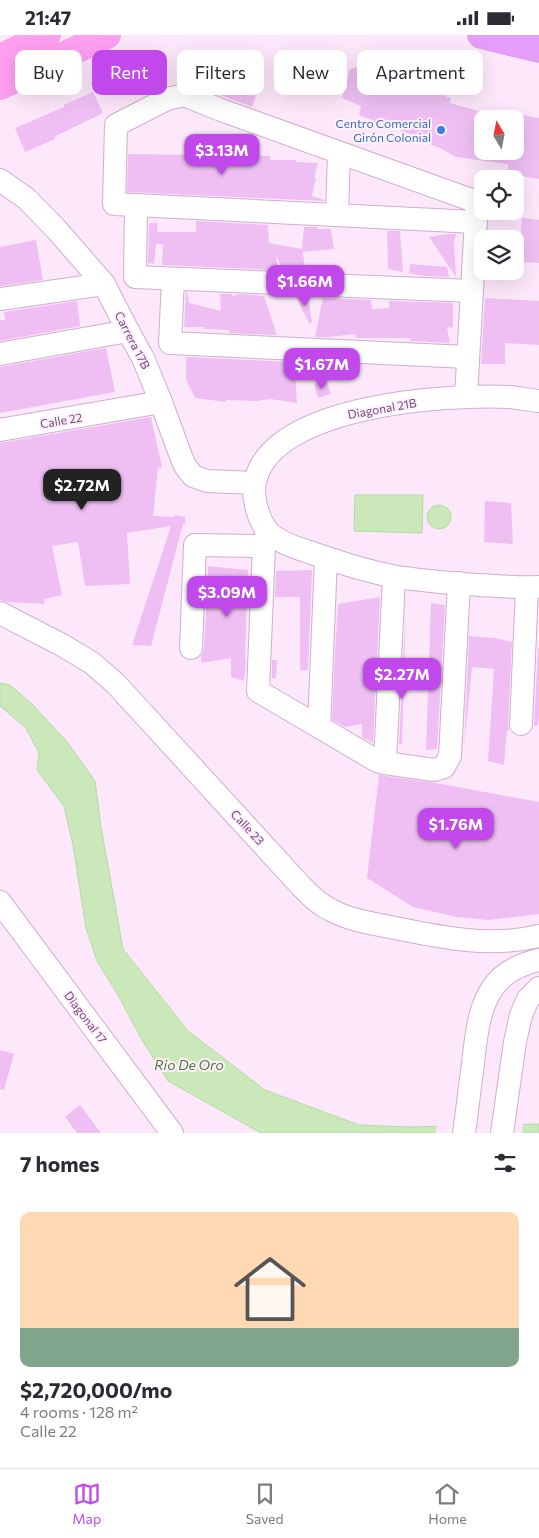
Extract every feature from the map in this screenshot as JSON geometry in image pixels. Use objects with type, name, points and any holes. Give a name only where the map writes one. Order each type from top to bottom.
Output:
[{"type":"highway","points":[[481,35],[539,49]]},
{"type":"main road","points":[[0,58],[47,35]]},
{"type":"main road","points":[[0,86],[106,35]]},
{"type":"street","points":[[466,397],[477,202],[184,95],[167,99],[116,125],[114,204],[475,222]]},
{"type":"street","points":[[337,215],[339,153]]},
{"type":"street","name":"Carrera 17B","points":[[0,180],[27,199],[104,284],[144,358],[179,451],[193,476],[207,481],[254,483]]},
{"type":"street","points":[[136,205],[135,277],[471,291]]},
{"type":"street","points":[[173,279],[170,343],[467,357]]},
{"type":"street","points":[[0,299],[104,284]]},
{"type":"street","points":[[0,354],[128,331]]},
{"type":"street","points":[[122,409],[152,378]]},
{"type":"street","name":"Diagonal 21B","points":[[254,483],[259,468],[269,453],[284,441],[302,431],[349,413],[411,402],[466,397],[509,397],[539,401]]},
{"type":"street","name":"Calle 22","points":[[0,430],[162,402]]},
{"type":"street","points":[[254,483],[256,506],[265,538],[258,691],[377,761],[434,770],[444,767],[448,761],[450,756],[459,583]]},
{"type":"street","points":[[191,648],[195,545],[265,538],[280,540],[326,558],[394,577],[533,587],[521,724]]},
{"type":"street","points":[[319,727],[326,558]]},
{"type":"street","points":[[385,763],[394,577]]},
{"type":"street","name":"Calle 23","points":[[0,613],[92,663],[116,684],[314,899],[330,910],[355,919],[465,941],[501,941],[539,936]]},
{"type":"street","name":"Diagonal 17","points":[[0,902],[172,1133]]},
{"type":"street","points":[[464,1133],[477,1034],[483,1008],[491,991],[502,977],[515,969],[539,960]]},
{"type":"street","points":[[502,1133],[515,1042],[521,1015],[528,999],[539,988]]},
{"type":"water","points":[[355,495],[423,495],[422,533],[354,531]]},
{"type":"water","points":[[439,505],[447,509],[451,517],[447,525],[439,529],[431,525],[427,517],[431,509]]},
{"type":"water","name":"Rio De Oro","points":[[0,683],[10,685],[32,704],[68,743],[95,781],[101,827],[123,949],[188,1031],[265,1090],[359,1125],[411,1127],[539,1124],[539,1133],[261,1133],[168,1081],[97,961],[86,928],[73,845],[64,806],[37,770],[39,753],[26,728],[0,706]]},
{"type":"pier","points":[[523,1122],[522,1133],[436,1133],[437,1124]]},
{"type":"building","name":"Centro Comercial Girón Colonial","points":[[357,67],[357,95],[446,95],[446,97],[451,98],[450,103],[475,110],[474,159],[456,157],[429,144],[429,141],[359,115],[361,106],[342,98],[343,95],[347,95],[347,80],[350,69]]},
{"type":"building","points":[[92,92],[103,113],[54,137],[55,139],[25,152],[15,128],[64,107],[64,105]]},
{"type":"building","points":[[220,95],[256,95],[252,107]]},
{"type":"building","name":"Centro Comercial Girón Colonial","points":[[524,116],[539,118],[539,179],[524,177],[524,170],[508,170],[508,164],[478,160],[524,160]]},
{"type":"building","points":[[128,154],[270,156],[270,160],[296,160],[296,162],[318,163],[312,196],[324,201],[127,192]]},
{"type":"building","points":[[524,218],[539,220],[539,263],[524,262],[524,230],[521,230],[522,220]]},
{"type":"building","points":[[196,221],[268,225],[269,243],[302,249],[304,227],[331,229],[334,249],[303,252],[305,271],[283,270],[276,255],[278,270],[162,265],[163,244],[156,244],[154,264],[148,263],[149,223],[158,223],[157,232],[196,232]]},
{"type":"building","points":[[387,231],[400,231],[403,272],[388,269]]},
{"type":"building","points":[[456,234],[454,244],[456,277],[429,237]]},
{"type":"building","points":[[36,240],[43,280],[0,286],[0,247]]},
{"type":"building","points":[[410,264],[447,267],[449,277],[409,273]]},
{"type":"building","points":[[186,292],[189,303],[221,311],[220,294],[264,296],[277,335],[229,333],[229,330],[184,327]]},
{"type":"building","points":[[296,297],[308,297],[312,323],[309,323]]},
{"type":"building","points":[[323,298],[371,300],[372,309],[389,308],[389,301],[453,303],[453,328],[447,327],[450,343],[410,341],[410,338],[356,338],[355,334],[315,337]]},
{"type":"building","points":[[485,298],[539,301],[539,345],[505,343],[505,364],[481,364]]},
{"type":"building","points":[[77,301],[80,326],[0,341],[0,320],[5,320],[4,312]]},
{"type":"building","points":[[106,348],[115,392],[0,413],[0,367]]},
{"type":"building","points":[[186,357],[294,362],[297,403],[270,399],[257,401],[226,400],[226,402],[195,398],[186,379]]},
{"type":"building","points":[[327,382],[331,394],[318,398],[314,384]]},
{"type":"building","points":[[151,417],[162,467],[158,468],[153,516],[174,517],[175,515],[185,517],[185,524],[183,524],[151,646],[132,645],[171,526],[127,533],[130,584],[85,586],[78,542],[52,546],[62,595],[44,599],[45,604],[0,600],[0,443]]},
{"type":"building","points":[[485,501],[511,503],[513,544],[484,542]]},
{"type":"building","points":[[208,566],[248,570],[244,681],[231,677],[231,658],[201,663],[204,649]]},
{"type":"building","points":[[312,570],[308,670],[300,670],[300,597],[275,597],[276,571]]},
{"type":"building","points":[[380,597],[373,743],[362,737],[362,724],[345,727],[332,720],[335,651],[338,604]]},
{"type":"building","points":[[431,603],[445,605],[437,749],[426,750]]},
{"type":"building","points":[[406,611],[402,744],[399,744]]},
{"type":"building","points":[[469,636],[495,638],[512,642],[509,730],[507,731],[504,765],[488,761],[494,669],[472,667],[464,748]]},
{"type":"building","points":[[538,647],[539,715],[538,725],[534,726]]},
{"type":"building","points":[[272,660],[277,660],[276,678],[272,678]]},
{"type":"building","points":[[379,775],[436,783],[539,802],[539,914],[488,920],[457,917],[413,907],[367,878]]},
{"type":"building","points":[[0,1050],[14,1054],[4,1090],[0,1089]]},
{"type":"building","points":[[80,1105],[101,1133],[77,1133],[65,1117]]},
{"type":"place","name":"Centro Comercial Girón Colonial","points":[[441,130]]}]
